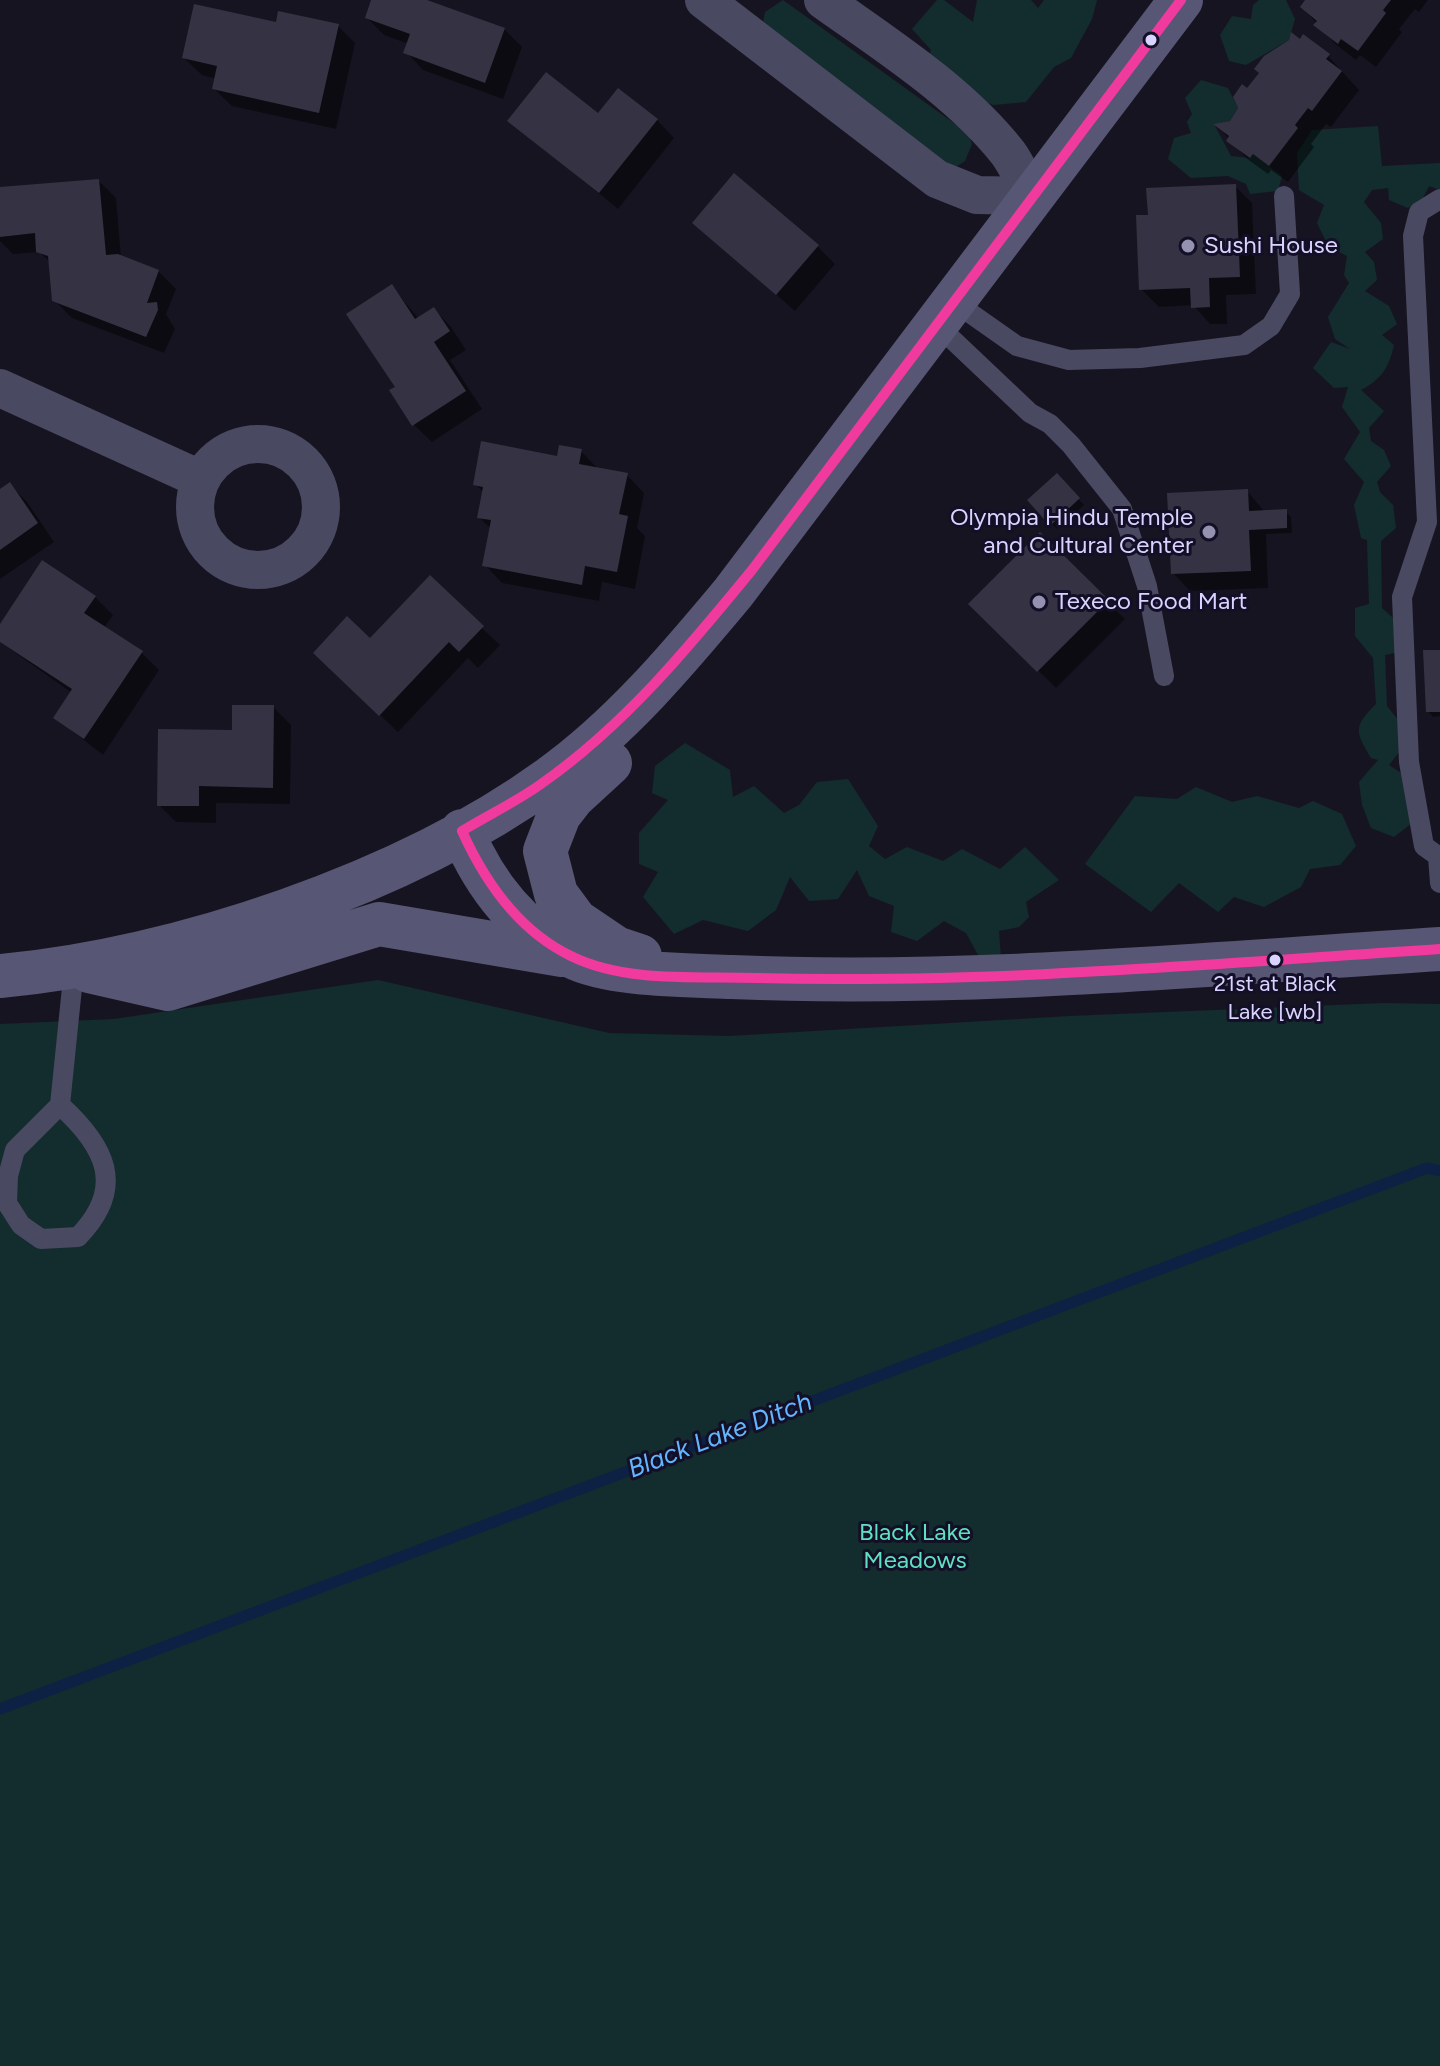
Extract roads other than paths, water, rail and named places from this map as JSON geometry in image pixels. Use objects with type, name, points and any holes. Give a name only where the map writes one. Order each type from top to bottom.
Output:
[{"type":"street","points":[[704,0],[937,179],[977,195],[1032,196]]},
{"type":"street","points":[[823,0],[909,62],[957,102],[1008,153],[1032,196]]},
{"type":"street","points":[[0,976],[74,968],[177,946],[302,904],[405,860],[462,831],[549,779],[676,661],[743,582],[1181,0]]},
{"type":"street","points":[[0,388],[200,479]]},
{"type":"street","points":[[636,701],[638,737],[573,797],[559,815],[545,851],[556,894],[576,921],[616,948],[699,975]]},
{"type":"street","points":[[462,831],[472,856],[510,914],[572,957]]},
{"type":"street","points":[[74,968],[168,989],[379,924],[572,957],[640,973],[792,979],[939,977],[1440,949]]},
{"type":"lane","points":[[944,313],[1017,346],[1069,360],[1140,358],[1244,345],[1271,326],[1290,294],[1284,196]]},
{"type":"lane","points":[[1440,199],[1419,212],[1413,236],[1427,522],[1402,597],[1409,762],[1424,846],[1439,856],[1440,883]]},
{"type":"lane","points":[[944,313],[1030,413],[1050,424],[1071,445],[1122,509],[1147,586],[1164,676]]},
{"type":"lane","points":[[60,1105],[86,1128],[104,1156],[104,1188],[96,1218],[78,1237],[41,1239],[21,1225],[7,1203],[8,1176],[15,1150],[60,1105],[74,968]]},
{"type":"waterway","name":"Black Lake Ditch","points":[[0,1709],[1427,1168],[1440,1171]]},
{"type":"place","name":"Sushi House","points":[[1188,246]]},
{"type":"place","name":"Olympia Hindu Temple and Cultural Center","points":[[1209,532]]},
{"type":"place","name":"Texeco Food Mart","points":[[1039,602]]},
{"type":"place","name":"21st at Black Lake [wb]","points":[[1275,960]]},
{"type":"park label","name":"Black Lake Meadows","points":[[915,1547]]}]
